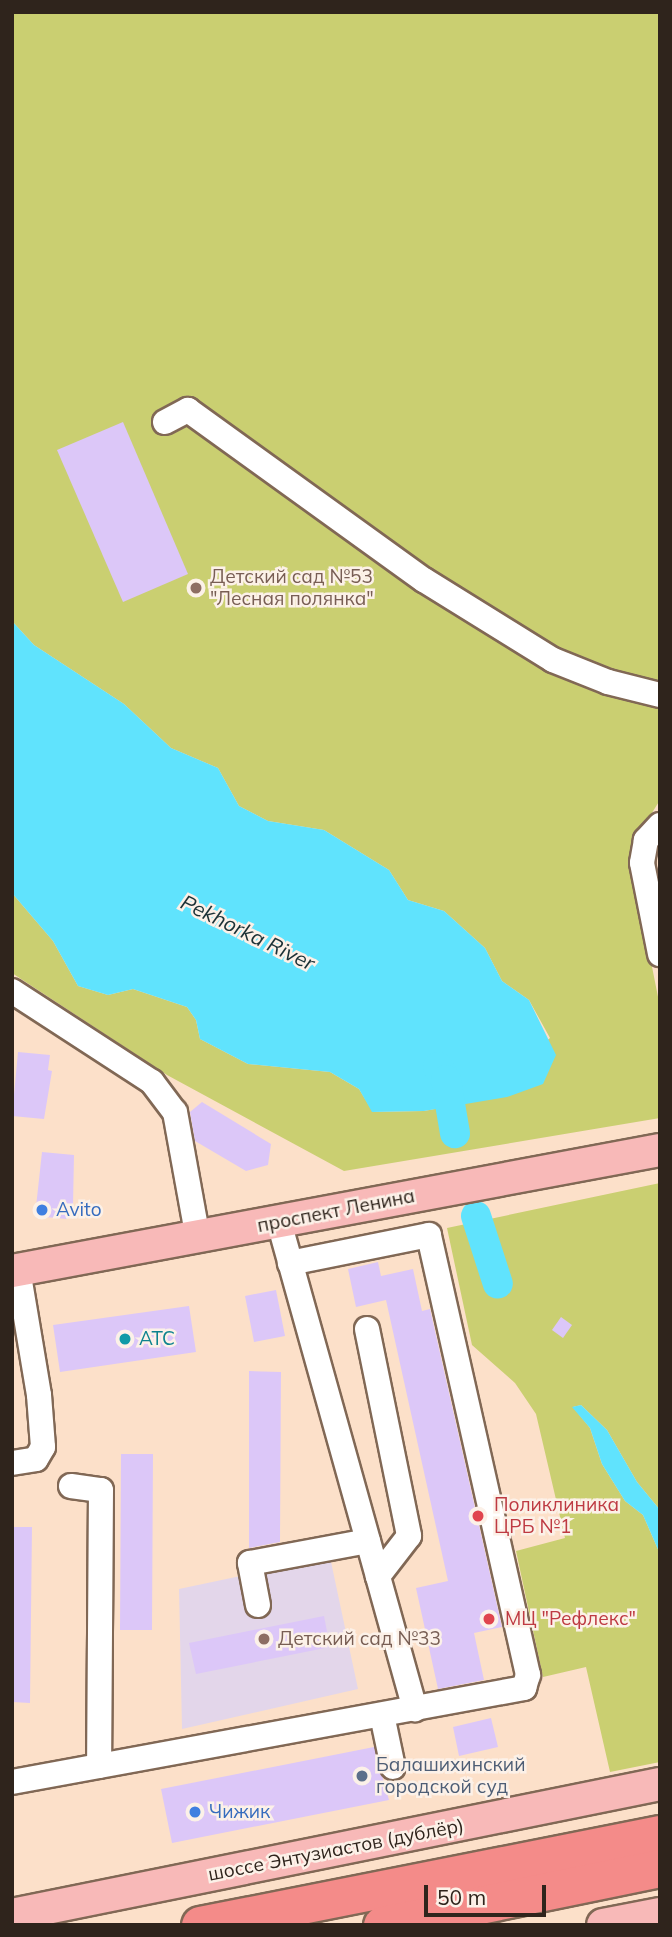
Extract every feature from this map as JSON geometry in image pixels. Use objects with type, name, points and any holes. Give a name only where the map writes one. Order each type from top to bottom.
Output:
[{"type":"highway","points":[[200,1925],[660,1834]]},
{"type":"highway","points":[[382,1925],[660,1868]]},
{"type":"main road","name":"проспект Ленина","points":[[15,1271],[660,1150]]},
{"type":"main road","name":"шоссе Энтузиастов (дублёр)","points":[[12,1915],[660,1784]]},
{"type":"main road","points":[[603,1925],[660,1914]]},
{"type":"street","points":[[165,422],[188,410],[424,580],[553,660],[608,682],[660,695]]},
{"type":"street","points":[[660,825],[646,840],[642,863],[660,954]]},
{"type":"street","points":[[12,991],[152,1082],[175,1112],[198,1238]]},
{"type":"street","points":[[279,1222],[415,1709]]},
{"type":"street","points":[[12,1782],[524,1688],[528,1675],[429,1235],[290,1263]]},
{"type":"street","points":[[12,1463],[36,1459],[43,1447],[39,1395],[15,1271]]},
{"type":"street","points":[[367,1329],[409,1536],[377,1576]]},
{"type":"street","points":[[71,1486],[101,1490],[99,1766]]},
{"type":"street","points":[[258,1605],[250,1563],[368,1541]]},
{"type":"street","points":[[382,1715],[393,1768]]},
{"type":"shaded area","name":"Детский сад №33","points":[[330,1557],[358,1689],[182,1729],[179,1589]]},
{"type":"green space","points":[[12,12],[660,12],[660,800],[635,840],[632,866],[660,1007],[660,1118],[344,1171],[167,1075],[12,973],[12,893],[53,941],[78,986],[108,995],[133,989],[187,1007],[196,1020],[200,1039],[248,1064],[330,1072],[359,1089],[373,1112],[424,1111],[471,1102],[550,1038],[529,1000],[502,981],[485,948],[444,911],[408,900],[389,870],[324,830],[268,821],[239,806],[218,768],[171,748],[124,704],[34,645],[12,621]]},
{"type":"green space","points":[[660,1183],[660,1510],[637,1482],[607,1430],[581,1405],[573,1407],[590,1428],[602,1464],[625,1501],[643,1515],[660,1554],[660,1762],[610,1772],[586,1667],[543,1677],[516,1551],[565,1538],[536,1414],[515,1383],[472,1345],[447,1228]]},
{"type":"water","points":[[12,621],[34,645],[124,704],[171,748],[218,768],[239,806],[268,821],[324,830],[389,870],[408,900],[444,911],[485,948],[502,981],[529,1000],[556,1055],[543,1084],[507,1097],[424,1111],[372,1112],[359,1089],[330,1072],[248,1064],[200,1039],[196,1020],[187,1007],[133,989],[108,995],[78,986],[53,941],[12,893]]},
{"type":"water","points":[[581,1405],[607,1430],[637,1482],[660,1510],[660,1554],[643,1515],[625,1501],[602,1464],[590,1428],[572,1407]]},
{"type":"building","points":[[123,422],[188,574],[123,602],[57,450]]},
{"type":"building","points":[[18,1052],[50,1055],[48,1070],[52,1071],[44,1119],[12,1116]]},
{"type":"building","points":[[202,1102],[271,1144],[268,1165],[246,1171],[195,1141],[190,1112]]},
{"type":"building","points":[[42,1152],[74,1155],[73,1205],[69,1204],[67,1219],[35,1216]]},
{"type":"building","points":[[378,1262],[381,1276],[413,1269],[422,1311],[430,1309],[502,1627],[474,1633],[484,1680],[438,1689],[416,1588],[448,1581],[386,1300],[356,1307],[348,1269]]},
{"type":"building","points":[[276,1290],[285,1336],[254,1342],[245,1296]]},
{"type":"building","name":"АТС","points":[[189,1306],[196,1352],[60,1372],[53,1325]]},
{"type":"building","points":[[561,1317],[572,1325],[563,1338],[552,1330]]},
{"type":"building","points":[[249,1371],[281,1372],[280,1542],[249,1548]]},
{"type":"building","points":[[121,1454],[153,1454],[152,1630],[120,1630]]},
{"type":"building","points":[[12,1527],[32,1527],[30,1703],[12,1702]]},
{"type":"building","points":[[324,1616],[330,1647],[196,1674],[189,1643]]},
{"type":"building","points":[[491,1718],[498,1747],[459,1756],[453,1727]]},
{"type":"building","points":[[374,1747],[389,1800],[172,1843],[161,1789]]},
{"type":"waterway","name":"Pekhorka River","points":[[438,1067],[446,1080],[455,1133]]},
{"type":"waterway","name":"Pekhorka River","points":[[476,1216],[498,1284]]},
{"type":"place","name":"Детский сад №53 \"Лесная полянка\"","points":[[196,588]]},
{"type":"place","name":"Avito","points":[[42,1210]]},
{"type":"place","name":"АТС","points":[[125,1339]]},
{"type":"place","name":"Поликлиника ЦРБ №1","points":[[478,1516]]},
{"type":"place","name":"МЦ \"Рефлекс\"","points":[[489,1619]]},
{"type":"place","name":"Детский сад №33","points":[[264,1639]]},
{"type":"place","name":"Балашихинский городской суд","points":[[362,1776]]},
{"type":"place","name":"Чижик","points":[[195,1812]]}]
